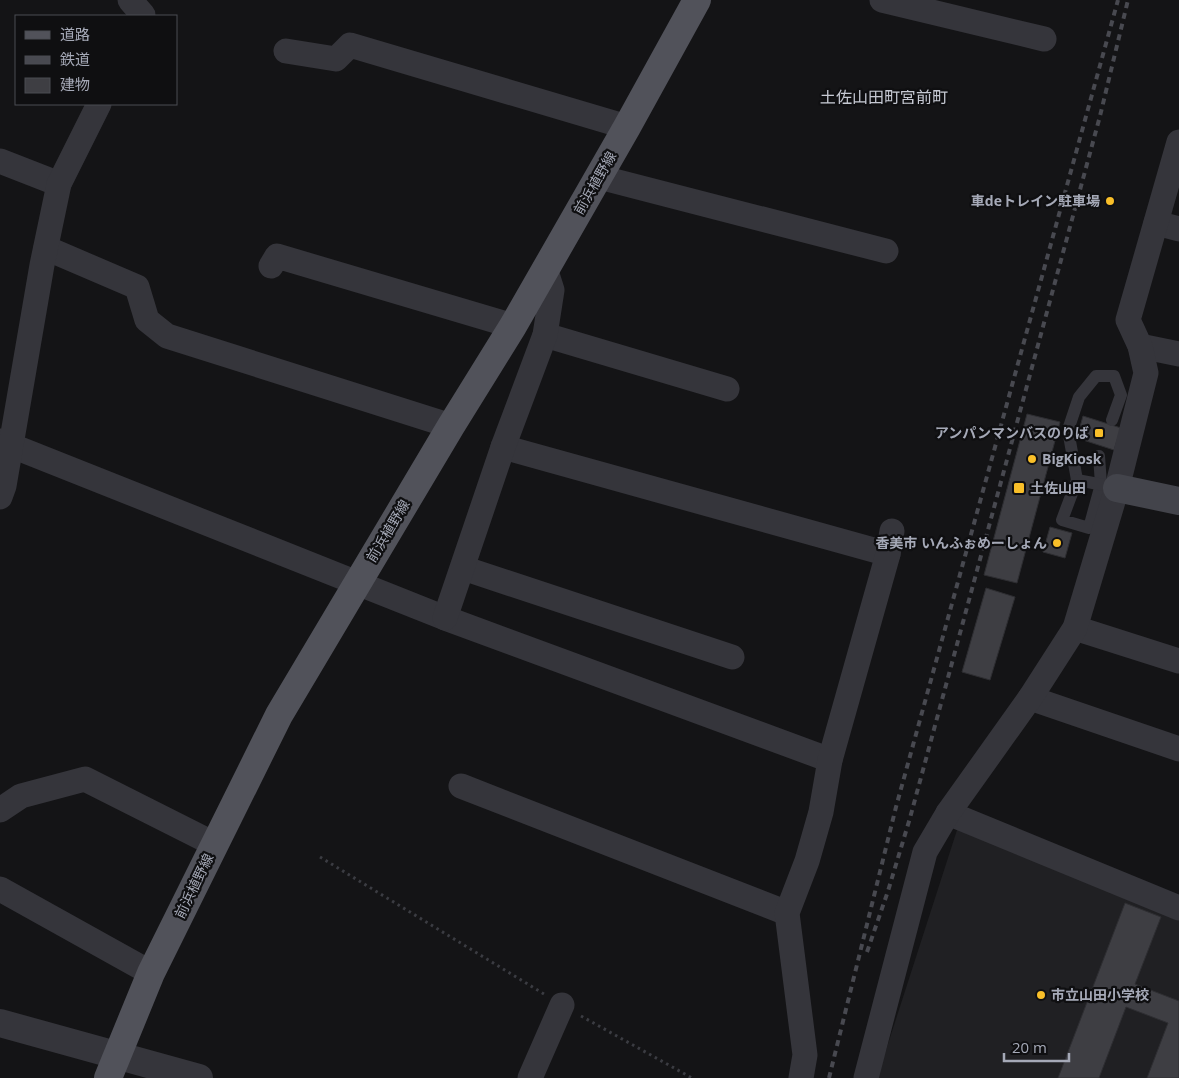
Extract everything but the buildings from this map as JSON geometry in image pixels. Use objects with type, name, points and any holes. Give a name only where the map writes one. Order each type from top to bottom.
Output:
[{"type":"main road","name":"前浜植野線","points":[[112,1067],[151,974],[279,715],[357,582],[513,326],[599,177],[697,0]]},
{"type":"main road","points":[[1109,486],[1179,501]]},
{"type":"street","points":[[882,0],[1044,39]]},
{"type":"street","points":[[286,51],[336,60],[350,45],[627,127]]},
{"type":"street","points":[[0,497],[4,486],[5,443],[59,184],[98,105]]},
{"type":"street","points":[[866,1078],[925,852],[948,813],[1030,698],[1075,628],[1109,486],[1146,374],[1140,346],[1128,320],[1167,226],[1179,142]]},
{"type":"street","points":[[0,160],[59,184]]},
{"type":"street","points":[[599,177],[886,251]]},
{"type":"street","points":[[46,248],[137,287],[147,320],[167,336],[451,426]]},
{"type":"street","points":[[271,266],[277,256],[513,326]]},
{"type":"street","points":[[445,618],[503,447],[544,335],[552,290],[545,268]]},
{"type":"street","points":[[544,335],[727,389]]},
{"type":"street","points":[[1140,346],[1179,354]]},
{"type":"street","points":[[5,443],[445,618],[830,760]]},
{"type":"street","points":[[503,447],[890,543],[830,760],[821,812],[808,861],[787,913],[805,1055],[801,1078]]},
{"type":"street","points":[[463,568],[732,657]]},
{"type":"street","points":[[1075,628],[1179,661]]},
{"type":"street","points":[[1030,698],[1179,749]]},
{"type":"street","points":[[0,810],[22,796],[86,778],[214,844]]},
{"type":"street","points":[[461,786],[787,913]]},
{"type":"street","points":[[948,813],[1179,908]]},
{"type":"street","points":[[0,890],[151,974]]},
{"type":"street","points":[[530,1078],[562,1005]]},
{"type":"street","points":[[0,1023],[112,1067],[199,1078]]},
{"type":"lane","points":[[1099,456],[1109,486],[1089,528],[1062,520],[1077,480],[1068,430],[1079,397],[1096,376],[1114,376],[1120,395],[1112,420]]},
{"type":"lane","points":[[1077,480],[1109,486]]},
{"type":"path","points":[[320,857],[562,1005],[692,1078]]},
{"type":"shaded area","name":"市立山田小学校","points":[[958,827],[1179,913],[1179,1078],[877,1078]]},
{"type":"railway","points":[[829,1078],[896,807],[1118,0]]},
{"type":"railway","points":[[867,952],[910,818],[1100,116],[1128,0]]},
{"type":"place","name":"車deトレイン駐車場","points":[[1110,201]]},
{"type":"place","name":"アンパンマンバスのりば","points":[[1099,433]]},
{"type":"place","name":"BigKiosk","points":[[1032,459]]},
{"type":"place","name":"土佐山田","points":[[1019,488]]},
{"type":"place","name":"香美市 いんふぉめーしょん","points":[[1057,543]]},
{"type":"place","name":"市立山田小学校","points":[[1041,995]]},
{"type":"district","name":"土佐山田町宮前町","points":[[884,97]]}]
